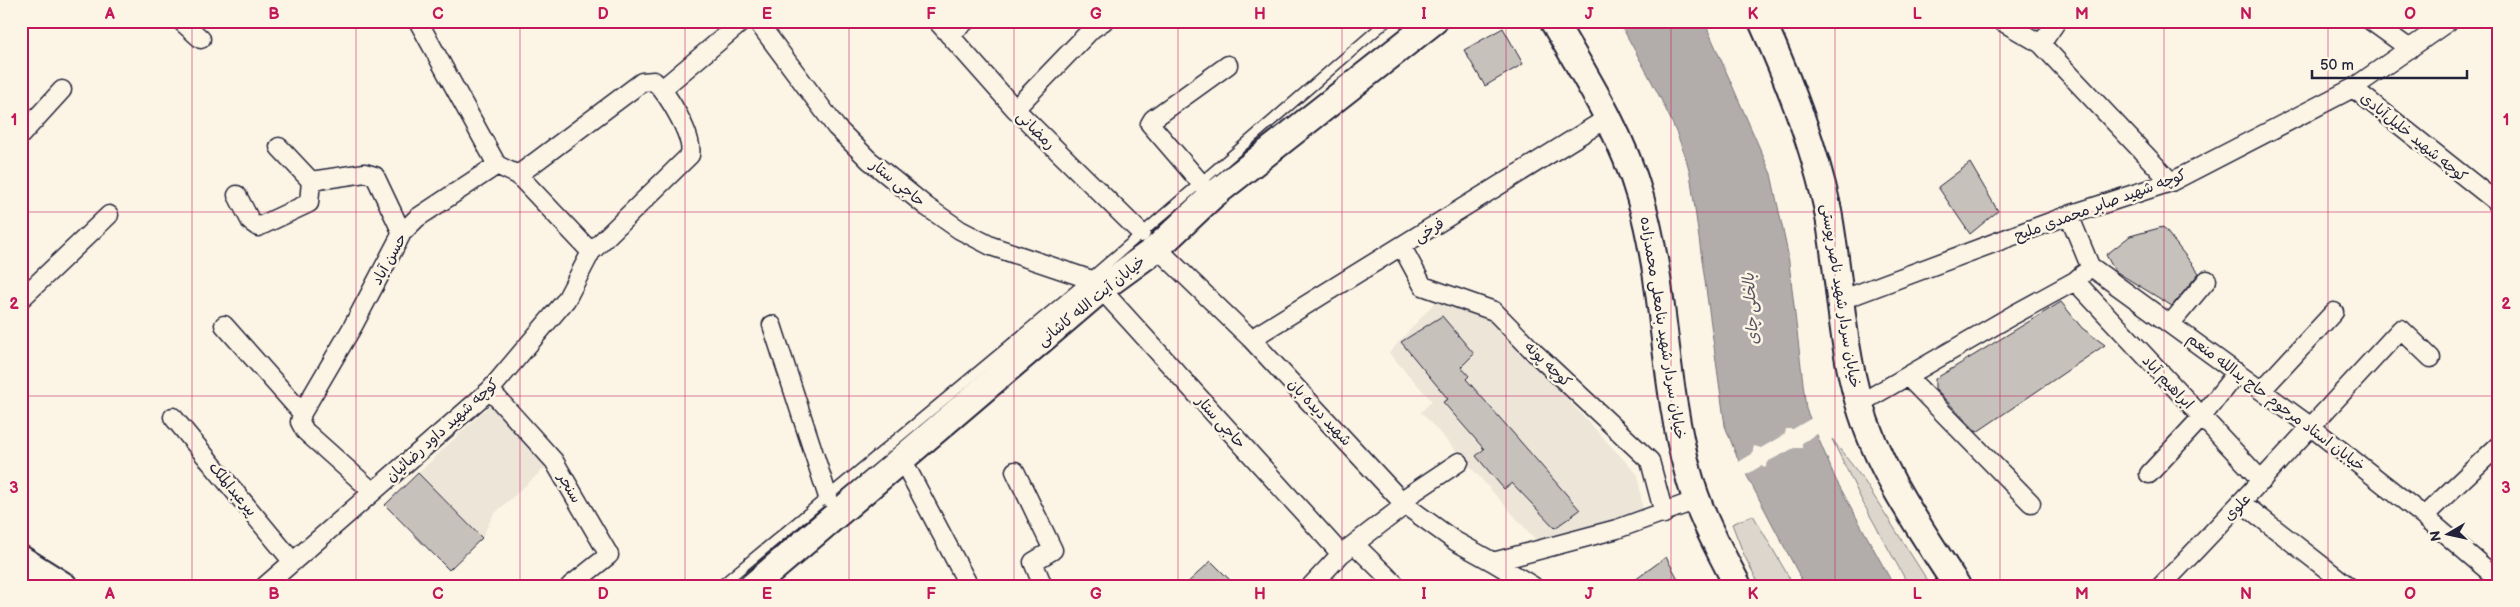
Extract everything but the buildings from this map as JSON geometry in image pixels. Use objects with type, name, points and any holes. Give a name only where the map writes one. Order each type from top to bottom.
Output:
[{"type":"main road","name":"خیابان آیت الله کاشانی","points":[[765,581],[1095,284],[1149,241],[1206,190],[1434,21]]},
{"type":"main road","name":"خیابان سردار شهید بنامعلی محمدزاده","points":[[1553,21],[1580,66],[1606,118],[1618,137],[1629,163],[1650,233],[1677,425],[1688,472],[1697,500],[1738,586]]},
{"type":"main road","name":"خیابان سردار شهید ناصر پوستی","points":[[1762,21],[1784,71],[1812,150],[1827,207],[1848,355],[1859,404],[1882,462],[1916,523],[1957,586]]},
{"type":"main road","points":[[21,559],[64,586]]},
{"type":"main road","points":[[21,583],[26,586]]},
{"type":"street","points":[[181,21],[201,39]]},
{"type":"street","points":[[418,21],[497,165],[518,174],[591,252]]},
{"type":"street","points":[[518,174],[642,82],[654,81],[662,89],[742,21]]},
{"type":"street","name":"حاجی ستار","points":[[757,21],[836,127],[869,160],[927,207],[960,230],[991,246],[1095,284],[1348,549],[1397,586]]},
{"type":"street","name":"رمضانی","points":[[937,21],[1016,109],[1149,241]]},
{"type":"street","points":[[949,35],[966,21]]},
{"type":"street","points":[[1016,109],[1092,29],[1104,21]]},
{"type":"street","points":[[2001,21],[2041,44],[2171,182]]},
{"type":"street","points":[[2041,44],[2057,21]]},
{"type":"street","points":[[2371,21],[2410,49]]},
{"type":"street","name":"کوچه شهید صابر محمدی ملیح","points":[[1840,300],[2069,215],[2171,182],[2353,88],[2449,21]]},
{"type":"street","points":[[1206,190],[1150,124],[1153,119],[1228,65]]},
{"type":"street","name":"کوچه شهید خلیل‌آبادی","points":[[2353,88],[2499,204]]},
{"type":"street","name":"کوچه شهید داود رضائیان","points":[[265,586],[490,390],[566,300],[591,252],[690,155],[690,141],[662,89]]},
{"type":"street","points":[[21,135],[62,90]]},
{"type":"street","name":"فرخی","points":[[1252,339],[1606,118]]},
{"type":"street","points":[[279,147],[311,182]]},
{"type":"street","name":"حسن آباد","points":[[302,413],[353,326],[402,233],[417,218],[497,165]]},
{"type":"street","points":[[311,182],[365,173],[375,176],[402,233]]},
{"type":"street","points":[[237,195],[251,222],[258,227],[308,202],[311,182]]},
{"type":"street","points":[[21,299],[109,215]]},
{"type":"street","points":[[1859,404],[2013,314],[2075,282],[2090,266],[2069,215]]},
{"type":"street","name":"شهید دیده بان","points":[[1149,241],[1252,339],[1403,502],[1455,541],[1534,586]]},
{"type":"street","name":"کوچه پونه","points":[[1402,247],[1423,286],[1494,312],[1650,461],[1664,514]]},
{"type":"street","name":"خیابان استاد مرحوم حاج یدالله منعم","points":[[2090,266],[2171,323],[2310,426],[2424,516],[2499,580]]},
{"type":"street","points":[[2171,323],[2207,280]]},
{"type":"street","name":"ابراهیم آباد","points":[[2075,282],[2262,481]]},
{"type":"street","points":[[2262,390],[2334,312]]},
{"type":"street","points":[[224,324],[302,413],[300,422],[305,431],[373,492]]},
{"type":"street","points":[[772,326],[828,497]]},
{"type":"street","name":"علوی","points":[[2161,586],[2242,503],[2310,426],[2401,330],[2431,358]]},
{"type":"street","points":[[2149,474],[2201,418],[2237,372]]},
{"type":"street","points":[[1908,377],[2031,503]]},
{"type":"street","name":"سنجر","points":[[490,390],[554,461],[609,555],[570,586]]},
{"type":"street","name":"پیرعبدالملک","points":[[173,417],[293,562]]},
{"type":"street","points":[[2424,516],[2499,445]]},
{"type":"street","points":[[902,459],[969,586]]},
{"type":"street","points":[[1311,586],[1348,549],[1403,502],[1459,462]]},
{"type":"street","points":[[1015,471],[1053,550],[1033,562],[1043,586]]},
{"type":"street","points":[[1492,562],[1546,550],[1664,514],[1697,500]]},
{"type":"street","points":[[2242,503],[2348,586]]},
{"type":"lane","points":[[1206,190],[1388,21]]},
{"type":"lane","points":[[720,586],[828,497],[1095,284]]},
{"type":"shaded area","points":[[1435,302],[1492,318],[1638,475],[1643,513],[1536,540],[1421,412],[1432,401],[1389,353]]},
{"type":"shaded area","points":[[493,402],[548,465],[493,515],[482,538],[449,570],[385,505]]},
{"type":"shaded area","points":[[1832,439],[1863,479],[1931,586],[1909,586],[1862,501]]},
{"type":"shaded area","points":[[1753,515],[1794,586],[1760,586],[1744,555],[1732,524]]},
{"type":"water","name":"بالخلی چای","points":[[1619,21],[1704,21],[1771,174],[1788,254],[1806,409],[1836,480],[1894,586],[1805,586],[1737,457],[1725,426],[1690,173],[1668,114]]},
{"type":"pier","points":[[1812,418],[1819,433],[1802,443],[1802,448],[1794,448],[1769,461],[1765,468],[1761,466],[1744,476],[1737,463],[1752,454],[1754,446],[1761,448],[1785,434],[1786,429],[1793,429]]}]
